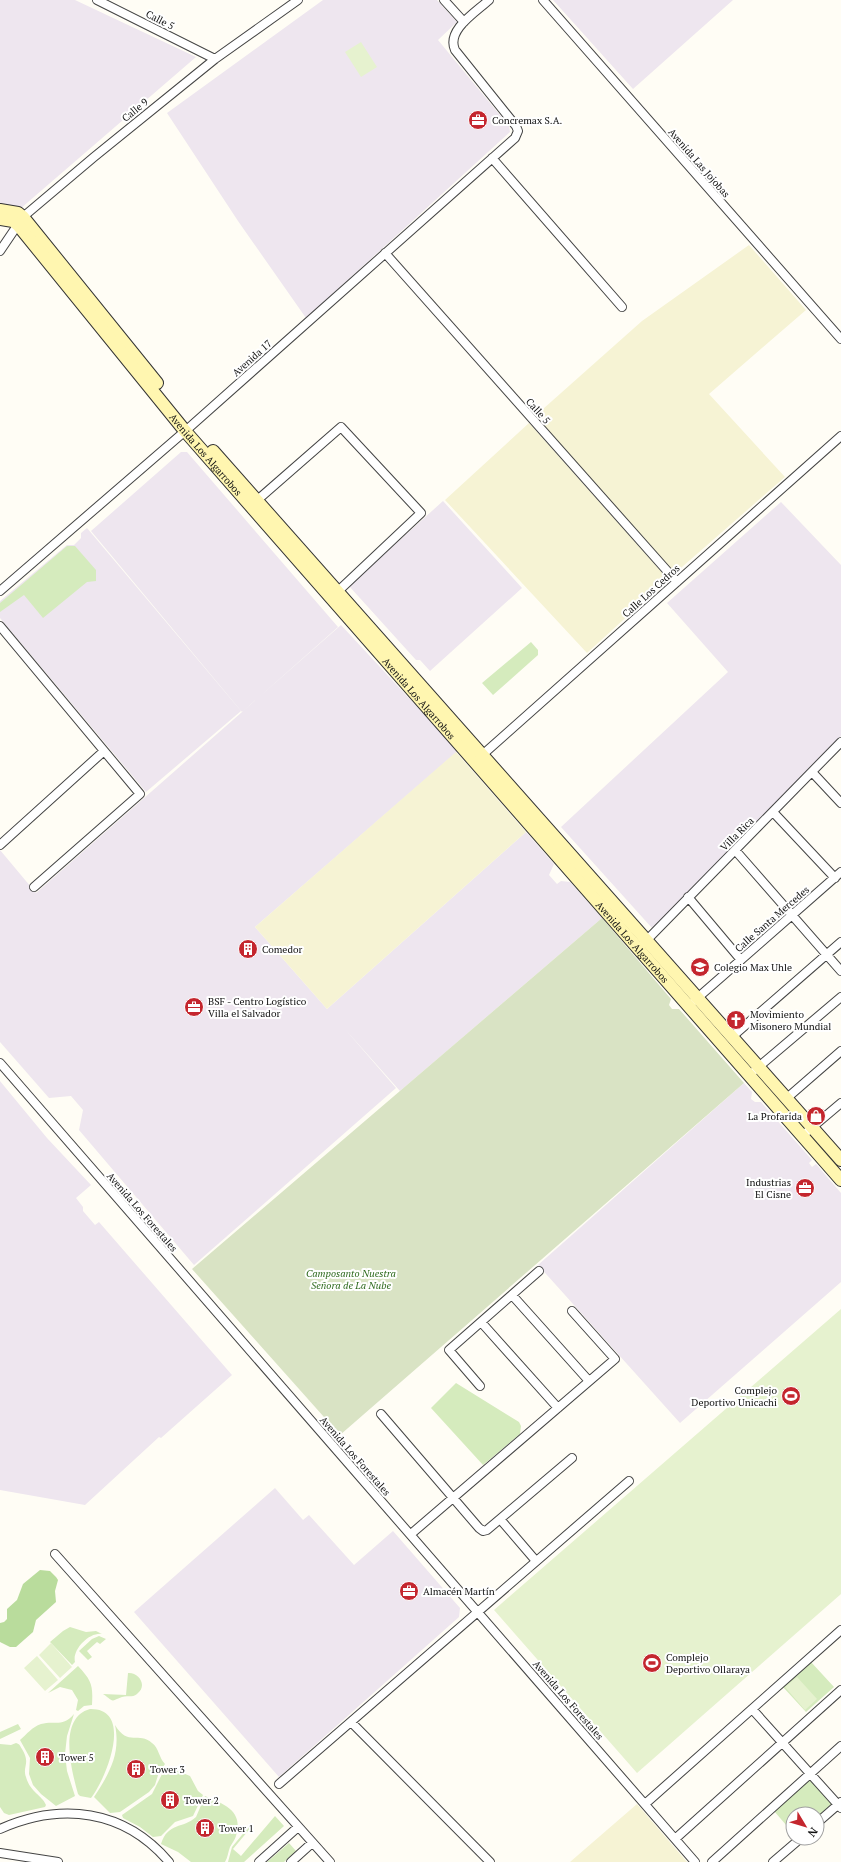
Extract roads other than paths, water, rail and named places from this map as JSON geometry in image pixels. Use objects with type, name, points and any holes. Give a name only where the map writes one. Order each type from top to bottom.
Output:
[{"type":"street","name":"Calle 5","points":[[97,0],[214,59]]},
{"type":"street","name":"Calle 9","points":[[0,251],[21,221],[94,157],[214,59],[298,0]]},
{"type":"street","points":[[444,0],[464,22],[489,0]]},
{"type":"street","name":"Avenida Las Jojobas","points":[[543,0],[841,339]]},
{"type":"street","name":"Avenida 17","points":[[0,591],[188,429],[515,138],[518,131],[516,126],[455,50],[452,39],[456,31],[464,22]]},
{"type":"street","points":[[492,158],[622,307]]},
{"type":"street","points":[[0,210],[18,213],[21,221],[0,219]]},
{"type":"street","name":"Avenida Los Algarrobos","points":[[21,221],[188,429],[479,758],[647,939],[841,1160]]},
{"type":"street","name":"Calle 5","points":[[385,254],[677,582]]},
{"type":"street","points":[[254,503],[342,427],[421,513],[335,595]]},
{"type":"street","name":"Calle Los Cedros","points":[[479,758],[841,436]]},
{"type":"street","points":[[0,626],[140,794],[34,887]]},
{"type":"street","name":"Villa Rica","points":[[638,948],[841,742]]},
{"type":"street","points":[[0,845],[104,751]]},
{"type":"street","name":"Avenida Los Algarrobos","points":[[479,758],[638,948],[841,1180]]},
{"type":"street","points":[[812,772],[841,803]]},
{"type":"street","points":[[773,812],[838,875]]},
{"type":"street","points":[[735,850],[841,971]]},
{"type":"street","name":"Calle Santa Mercedes","points":[[688,1006],[838,875]]},
{"type":"street","points":[[688,897],[741,960]]},
{"type":"street","points":[[733,1036],[841,942]]},
{"type":"street","points":[[749,1075],[841,997]]},
{"type":"street","points":[[787,1098],[841,1051]]},
{"type":"street","name":"Avenida Los Forestales","points":[[0,1063],[695,1862]]},
{"type":"street","points":[[802,1136],[841,1103]]},
{"type":"street","points":[[480,1386],[449,1350],[540,1271]]},
{"type":"street","points":[[512,1294],[589,1381]]},
{"type":"street","points":[[411,1534],[615,1359],[572,1311]]},
{"type":"street","points":[[481,1322],[558,1408]]},
{"type":"street","points":[[381,1414],[453,1498],[483,1530],[488,1530],[572,1458]]},
{"type":"street","points":[[279,1784],[629,1481]]},
{"type":"street","points":[[500,1519],[536,1561]]},
{"type":"street","points":[[55,1554],[330,1862]]},
{"type":"street","points":[[645,1804],[841,1630]]},
{"type":"street","points":[[675,1839],[841,1690]]},
{"type":"street","points":[[752,1709],[840,1805],[825,1817]]},
{"type":"street","points":[[351,1722],[490,1862]]},
{"type":"street","points":[[712,1862],[841,1746]]},
{"type":"street","points":[[0,1829],[38,1815],[78,1812],[98,1817],[130,1830],[149,1842],[169,1862]]},
{"type":"street","points":[[259,1862],[298,1827]]},
{"type":"street","points":[[291,1862],[312,1843]]},
{"type":"street","points":[[773,1862],[791,1846]]},
{"type":"street","points":[[0,1853],[58,1862]]},
{"type":"place","name":"Concremax S.A.","points":[[478,120]]},
{"type":"place","name":"Comedor","points":[[248,949]]},
{"type":"place","name":"Colegio Max Uhle","points":[[700,967]]},
{"type":"place","name":"BSF - Centro Logístico Villa el Salvador","points":[[194,1007]]},
{"type":"place","name":"Movimiento Misonero Mundial","points":[[736,1020]]},
{"type":"place","name":"La Profarida","points":[[816,1116]]},
{"type":"place","name":"Industrias El Cisne","points":[[805,1188]]},
{"type":"place","name":"Complejo Deportivo Unicachi","points":[[791,1396]]},
{"type":"place","name":"Almacén Martín","points":[[409,1591]]},
{"type":"place","name":"Complejo Deportivo Ollaraya","points":[[652,1663]]},
{"type":"place","name":"Tower 5","points":[[45,1757]]},
{"type":"place","name":"Tower 3","points":[[136,1769]]},
{"type":"place","name":"Tower 2","points":[[170,1800]]},
{"type":"place","name":"Tower 1","points":[[205,1828]]},
{"type":"park label","name":"Camposanto Nuestra Señora de La Nube","points":[[351,1278]]}]
